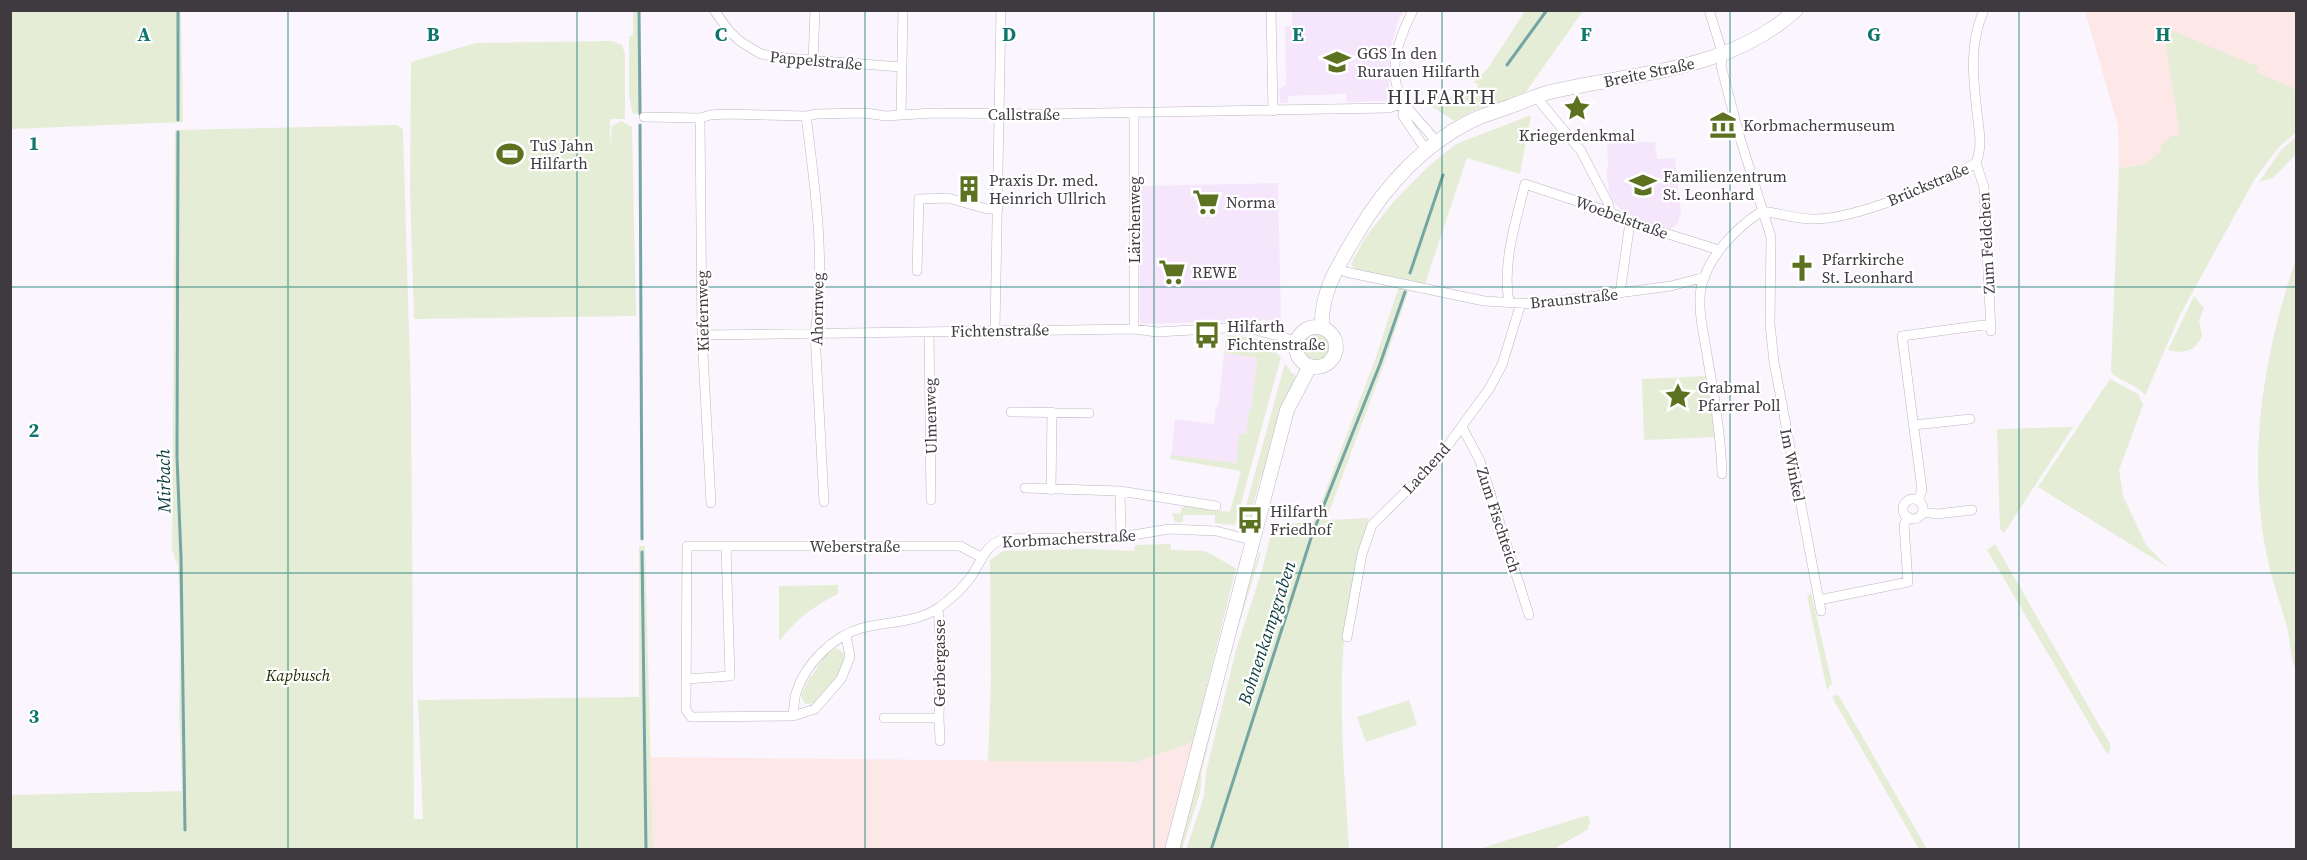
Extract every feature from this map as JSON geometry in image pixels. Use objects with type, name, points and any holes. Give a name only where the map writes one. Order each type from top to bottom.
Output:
[{"type":"main road","name":"Breite Straße","points":[[1322,328],[1321,316],[1326,291],[1337,267],[1362,225],[1400,176],[1431,146],[1471,121],[1552,91],[1678,69],[1723,55],[1738,49],[1776,26],[1796,10]]},
{"type":"main road","points":[[1313,327],[1322,328],[1334,338],[1335,353],[1325,364],[1310,366],[1299,358],[1296,349],[1297,341],[1305,330],[1313,327]]},
{"type":"main road","points":[[1172,849],[1255,541],[1287,410],[1310,366]]},
{"type":"street","name":"Pappelstraße","points":[[714,10],[729,31],[741,42],[761,54],[901,67]]},
{"type":"street","points":[[813,60],[815,10]]},
{"type":"street","points":[[901,114],[903,10]]},
{"type":"street","points":[[995,330],[1001,10]]},
{"type":"street","points":[[1271,10],[1273,111]]},
{"type":"street","points":[[1413,10],[1403,29],[1395,59],[1395,79],[1404,104],[1403,116],[1431,146]]},
{"type":"street","name":"Im Winkel","points":[[1709,10],[1723,55],[1722,66],[1740,138],[1771,237],[1770,324],[1774,362],[1821,611]]},
{"type":"street","name":"Brückstraße","points":[[1762,211],[1812,219],[1848,216],[1913,192],[1976,163],[1981,150],[1975,88],[1974,46],[1976,28],[1984,10]]},
{"type":"street","points":[[1536,97],[1581,151],[1604,194],[1610,212]]},
{"type":"street","name":"Callstraße","points":[[644,117],[700,118],[718,114],[806,116],[865,113],[886,116],[901,114],[1273,111],[1389,108],[1404,104]]},
{"type":"street","name":"Lärchenweg","points":[[1134,112],[1134,329]]},
{"type":"street","name":"Ahornweg","points":[[806,116],[816,201],[818,304],[815,333],[824,502]]},
{"type":"street","name":"Kiefernweg","points":[[700,118],[702,334],[711,503]]},
{"type":"street","name":"Zum Feldchen","points":[[1918,500],[1922,490],[1902,336],[1991,328],[1984,187],[1976,163]]},
{"type":"street","name":"Woebelstraße","points":[[1509,302],[1507,292],[1509,256],[1525,184],[1610,212],[1630,222],[1719,250]]},
{"type":"street","points":[[917,271],[919,199],[948,198],[998,209]]},
{"type":"street","points":[[1722,474],[1721,436],[1701,306],[1701,288],[1719,250],[1744,223],[1762,211]]},
{"type":"street","points":[[1620,293],[1630,222]]},
{"type":"street","name":"Braunstraße","points":[[1337,267],[1346,272],[1484,301],[1535,304],[1671,286],[1705,277]]},
{"type":"street","name":"Lachend","points":[[1347,637],[1362,554],[1372,525],[1435,462],[1489,389],[1502,365],[1521,303]]},
{"type":"street","name":"Fichtenstraße","points":[[702,334],[1134,329],[1157,332],[1245,327],[1297,341]]},
{"type":"street","name":"Ulmenweg","points":[[928,332],[931,500]]},
{"type":"street","points":[[1011,412],[1089,412]]},
{"type":"street","points":[[1051,490],[1052,412]]},
{"type":"street","points":[[1914,425],[1970,419]]},
{"type":"street","name":"Zum Fischteich","points":[[1462,427],[1480,461],[1529,615]]},
{"type":"street","points":[[1025,488],[1120,491],[1216,506]]},
{"type":"street","points":[[1120,491],[1121,537]]},
{"type":"street","name":"Zum Feldchen","points":[[1819,600],[1908,582],[1904,525],[1908,517],[1904,509],[1906,502],[1912,499],[1918,500],[1923,506],[1923,512]]},
{"type":"street","points":[[1908,517],[1915,519],[1923,512],[1937,514],[1972,510]]},
{"type":"street","name":"Korbmacherstraße","points":[[793,716],[796,694],[804,676],[818,655],[861,628],[921,616],[938,608],[959,592],[972,576],[981,557],[995,541],[1121,537],[1169,529],[1216,531],[1255,541]]},
{"type":"street","name":"Weberstraße","points":[[687,679],[687,546],[960,546],[981,557]]},
{"type":"street","points":[[726,547],[730,676],[687,679],[686,710],[691,717],[793,716],[815,709],[841,679],[850,657],[846,636]]},
{"type":"street","name":"Gerbergasse","points":[[938,608],[941,648],[939,741]]},
{"type":"street","name":"Gerbergasse","points":[[884,718],[939,717]]},
{"type":"shaded area","name":"GGS In den Rurauen Hilfarth","points":[[1292,11],[1404,11],[1398,20],[1390,51],[1389,92],[1386,101],[1347,102],[1346,94],[1288,96],[1288,103],[1280,103],[1279,89],[1286,85],[1285,26],[1292,26]]},
{"type":"shaded area","points":[[2085,11],[2296,11],[2296,132],[2278,148],[2254,180],[2239,207],[2180,137],[2145,164],[2119,168],[2118,126]]},
{"type":"shaded area","name":"Familienzentrum St. Leonhard","points":[[1655,142],[1657,159],[1675,158],[1681,212],[1678,223],[1671,229],[1635,218],[1614,203],[1609,192],[1606,168],[1608,167],[1607,143]]},
{"type":"shaded area","points":[[1278,183],[1281,320],[1140,324],[1139,186]]},
{"type":"shaded area","points":[[1224,353],[1257,357],[1251,411],[1249,411],[1246,435],[1239,434],[1236,463],[1171,456],[1175,419],[1214,424]]},
{"type":"shaded area","points":[[1193,742],[1164,850],[653,849],[651,757],[1137,762]]},
{"type":"green space","points":[[10,11],[181,11],[183,122],[11,129]]},
{"type":"green space","points":[[633,11],[638,11],[642,113],[633,114],[629,97],[629,36],[633,35]]},
{"type":"green space","points":[[1525,11],[1583,11],[1523,96],[1477,109],[1454,121],[1430,105],[1428,90],[1456,98],[1479,94],[1477,83],[1473,83],[1488,68]]},
{"type":"green space","points":[[2163,27],[2259,67],[2255,72],[2296,89],[2296,132],[2278,148],[2254,180],[2179,317],[2145,396],[2111,372],[2119,168],[2145,164],[2161,151],[2160,148],[2168,138],[2180,135]]},
{"type":"green space","name":"TuS Jahn Hilfarth","points":[[612,41],[622,45],[625,54],[625,119],[610,119],[610,145],[612,126],[621,121],[632,127],[636,316],[414,319],[410,190],[411,62],[476,43]]},
{"type":"green space","points":[[1531,115],[1520,174],[1467,158],[1425,284],[1355,269],[1351,264],[1365,238],[1394,201],[1431,164],[1456,144]]},
{"type":"green space","name":"Kapbusch","points":[[397,125],[402,128],[403,132],[411,398],[414,819],[423,819],[418,700],[639,697],[639,546],[645,546],[653,849],[11,849],[11,795],[182,791],[178,566],[172,550],[175,130]]},
{"type":"green space","points":[[2296,137],[2296,154],[2273,178],[2259,182],[2281,150]]},
{"type":"green space","points":[[2296,259],[2296,672],[2286,623],[2270,570],[2263,531],[2258,453],[2266,374],[2274,335]]},
{"type":"green space","points":[[1399,286],[1409,289],[1382,370],[1326,520],[1369,518],[1348,609],[1342,665],[1343,744],[1349,849],[1186,850],[1204,796],[1206,772],[1236,650],[1262,570],[1273,526],[1314,521],[1375,360]]},
{"type":"green space","points":[[2194,296],[2204,308],[2199,320],[2202,337],[2188,351],[2168,350]]},
{"type":"green space","points":[[1316,334],[1325,338],[1329,347],[1325,356],[1316,360],[1307,356],[1303,347],[1307,338]]},
{"type":"green space","points":[[1227,335],[1261,339],[1281,357],[1235,525],[1215,523],[1215,515],[1183,515],[1183,522],[1175,522],[1172,513],[1180,514],[1182,507],[1186,506],[1230,512],[1241,471],[1170,459],[1171,455],[1236,463],[1239,434],[1246,434],[1249,410],[1251,410],[1257,358],[1224,353]]},
{"type":"green space","points":[[1285,363],[1296,376],[1283,408],[1264,476],[1261,476],[1251,513],[1254,514],[1248,524],[1240,528]]},
{"type":"green space","points":[[1708,376],[1717,437],[1644,440],[1642,379]]},
{"type":"green space","points":[[2110,379],[2138,394],[2143,405],[2119,470],[2123,496],[2146,545],[2169,568],[2038,487]]},
{"type":"green space","points":[[2073,427],[2004,533],[2000,529],[1997,429]]},
{"type":"green space","points":[[1171,544],[1171,550],[1205,551],[1236,568],[1193,742],[1137,762],[988,761],[991,679],[990,560],[1003,551],[1087,549],[1134,551],[1135,545]]},
{"type":"green space","points":[[1995,544],[2110,744],[2110,751],[2107,754],[1987,550]]},
{"type":"green space","points":[[1259,552],[1261,553],[1230,654],[1202,770],[1200,793],[1182,849],[1177,850],[1238,620]]},
{"type":"green space","points":[[838,585],[838,594],[805,614],[779,642],[779,586]]},
{"type":"green space","points":[[1811,593],[1832,683],[1827,690],[1807,596]]},
{"type":"green space","points":[[836,648],[844,653],[838,673],[815,703],[805,704],[801,696],[810,676],[824,656]]},
{"type":"green space","points":[[1839,696],[1927,849],[1919,849],[1832,697]]},
{"type":"green space","points":[[1409,700],[1417,725],[1366,742],[1357,717]]},
{"type":"green space","points":[[1588,815],[1590,822],[1587,830],[1554,849],[1479,849]]},
{"type":"waterway","name":"Mirbach","points":[[178,10],[178,120]]},
{"type":"waterway","points":[[639,10],[640,114]]},
{"type":"waterway","name":"Bohnenkampgraben","points":[[1507,65],[1547,10]]},
{"type":"waterway","points":[[640,125],[642,539]]},
{"type":"waterway","name":"Mirbach","points":[[178,132],[177,457],[181,557],[185,830]]},
{"type":"waterway","name":"Bohnenkampgraben","points":[[1410,273],[1443,175]]},
{"type":"waterway","name":"Bohnenkampgraben","points":[[1211,850],[1312,535],[1380,364],[1405,292]]},
{"type":"waterway","points":[[642,552],[646,850]]},
{"type":"place","name":"GGS In den Rurauen Hilfarth","points":[[1337,62]]},
{"type":"place","name":"Kriegerdenkmal","points":[[1577,108]]},
{"type":"place","name":"Korbmachermuseum","points":[[1723,125]]},
{"type":"place","name":"TuS Jahn Hilfarth","points":[[510,154]]},
{"type":"place","name":"Familienzentrum St. Leonhard","points":[[1643,185]]},
{"type":"place","name":"Praxis Dr. med. Heinrich Ullrich","points":[[969,189]]},
{"type":"place","name":"Norma","points":[[1206,202]]},
{"type":"place","name":"Pfarrkirche St. Leonhard","points":[[1802,268]]},
{"type":"place","name":"REWE","points":[[1172,272]]},
{"type":"place","name":"Hilfarth Fichtenstraße","points":[[1207,335]]},
{"type":"place","name":"Grabmal Pfarrer Poll","points":[[1678,396]]},
{"type":"place","name":"Hilfarth Friedhof","points":[[1250,520]]},
{"type":"district","name":"HILFARTH","points":[[1442,97]]}]
